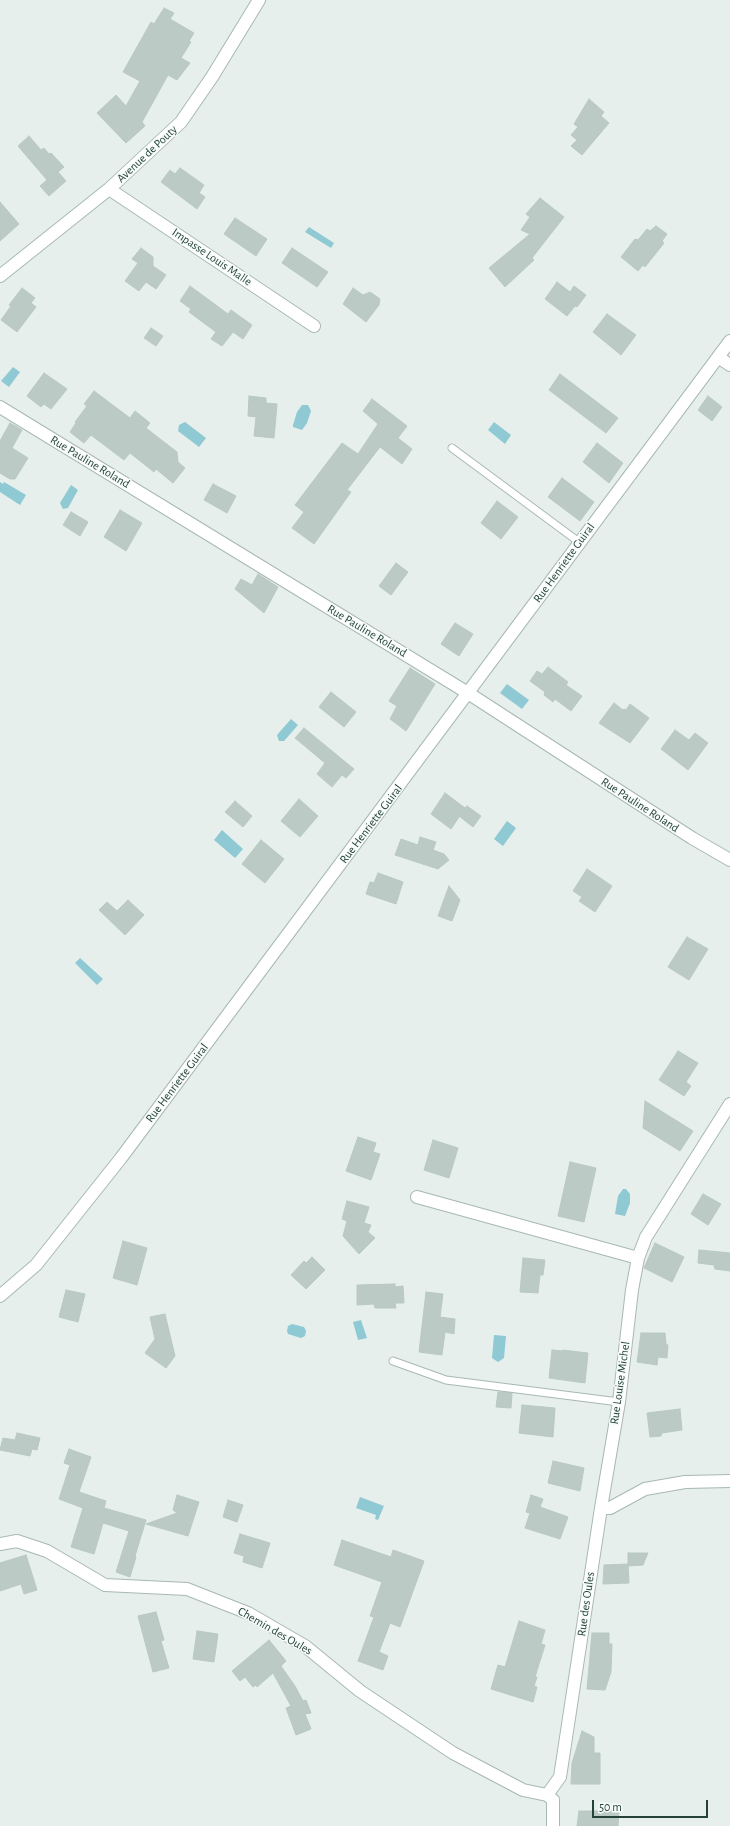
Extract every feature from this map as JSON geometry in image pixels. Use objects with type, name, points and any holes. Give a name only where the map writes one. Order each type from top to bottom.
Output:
[{"type":"street","name":"Avenue de Pouty","points":[[0,276],[109,188],[181,122],[212,77],[259,0]]},
{"type":"street","name":"Impasse Louis Malle","points":[[109,188],[314,326]]},
{"type":"street","name":"Rue Henriette Guiral","points":[[0,1296],[36,1265],[121,1158],[730,341]]},
{"type":"street","points":[[718,357],[730,365]]},
{"type":"street","name":"Rue Pauline Roland","points":[[0,407],[468,693],[685,834],[730,860]]},
{"type":"street","name":"Rue Louise Michel","points":[[600,1508],[619,1402],[632,1290],[638,1258],[646,1238],[730,1104]]},
{"type":"street","points":[[417,1197],[638,1258]]},
{"type":"street","points":[[600,1508],[610,1508],[645,1489],[685,1482],[730,1480]]},
{"type":"street","name":"Rue des Oules","points":[[547,1795],[560,1777],[600,1508]]},
{"type":"street","name":"Chemin des Oules","points":[[0,1544],[17,1541],[47,1551],[105,1584],[187,1589],[248,1613],[305,1646],[360,1691],[453,1753],[523,1790],[547,1795]]},
{"type":"street","points":[[547,1795],[553,1800],[553,1826]]},
{"type":"lane","points":[[452,448],[580,542]]},
{"type":"lane","points":[[393,1361],[446,1380],[619,1402]]},
{"type":"water","points":[[309,227],[334,243],[331,248],[305,232]]},
{"type":"water","points":[[13,367],[20,372],[9,387],[1,381]]},
{"type":"water","points":[[302,405],[308,405],[311,411],[307,423],[302,430],[293,427],[293,425],[297,412]]},
{"type":"water","points":[[185,422],[206,438],[199,447],[178,431],[179,425]]},
{"type":"water","points":[[494,422],[511,435],[505,444],[488,430]]},
{"type":"water","points":[[0,482],[3,484],[4,482],[26,495],[20,505],[0,492]]},
{"type":"water","points":[[71,485],[78,490],[68,508],[63,509],[60,503]]},
{"type":"water","points":[[507,684],[529,700],[522,709],[500,693]]},
{"type":"water","points":[[291,719],[298,725],[284,741],[279,741],[277,735]]},
{"type":"water","points":[[507,821],[516,828],[503,846],[494,839]]},
{"type":"water","points":[[222,830],[243,849],[235,858],[214,840]]},
{"type":"water","points":[[80,958],[103,979],[97,985],[75,963]]},
{"type":"water","points":[[623,1189],[626,1189],[630,1194],[630,1203],[625,1216],[615,1214],[618,1196]]},
{"type":"water","points":[[361,1320],[367,1338],[358,1340],[353,1322]]},
{"type":"water","points":[[292,1324],[304,1327],[306,1331],[305,1336],[301,1338],[288,1334],[288,1326]]},
{"type":"water","points":[[494,1335],[506,1336],[504,1358],[498,1362],[492,1358]]},
{"type":"water","points":[[360,1497],[384,1506],[378,1520],[375,1519],[376,1515],[356,1508]]},
{"type":"building","points":[[164,8],[174,13],[170,19],[194,33],[189,41],[191,42],[181,58],[190,63],[177,80],[168,75],[142,122],[145,126],[126,143],[97,113],[116,95],[126,106],[140,81],[123,72],[151,22],[154,24]]},
{"type":"building","points":[[589,99],[604,112],[601,116],[609,123],[582,155],[571,146],[577,140],[571,135],[578,127],[574,124]]},
{"type":"building","points":[[29,136],[41,150],[44,148],[49,154],[51,153],[64,167],[58,172],[66,181],[49,196],[40,186],[47,180],[18,146]]},
{"type":"building","points":[[180,168],[204,185],[199,193],[205,197],[197,209],[161,182],[170,170],[175,174]]},
{"type":"building","points":[[540,198],[564,217],[532,258],[534,260],[505,287],[489,268],[530,234],[521,230],[530,217],[526,214]]},
{"type":"building","points":[[0,202],[19,224],[0,241]]},
{"type":"building","points":[[235,218],[267,239],[256,256],[224,234]]},
{"type":"building","points":[[656,226],[667,234],[662,241],[664,243],[645,267],[643,265],[638,271],[621,257],[635,239],[638,240],[647,229],[650,231]]},
{"type":"building","points":[[141,248],[153,257],[153,266],[166,275],[156,289],[146,282],[139,291],[125,281],[138,263],[132,259]]},
{"type":"building","points":[[292,248],[328,272],[317,287],[282,263]]},
{"type":"building","points":[[557,282],[570,292],[574,286],[586,295],[577,307],[575,306],[567,316],[545,299]]},
{"type":"building","points":[[190,286],[228,314],[231,310],[252,325],[243,339],[233,332],[222,346],[211,339],[216,332],[189,312],[191,309],[180,301]]},
{"type":"building","points":[[22,288],[35,298],[31,303],[36,307],[17,332],[1,320],[11,306],[9,305]]},
{"type":"building","points":[[353,288],[363,295],[370,292],[380,299],[379,305],[366,322],[343,304]]},
{"type":"building","points":[[607,314],[636,335],[621,355],[593,332]]},
{"type":"building","points":[[151,328],[163,336],[156,346],[144,338]]},
{"type":"building","points":[[44,373],[67,389],[51,409],[44,404],[41,407],[27,396]]},
{"type":"building","points":[[560,374],[618,418],[606,433],[549,390]]},
{"type":"building","points":[[94,391],[130,418],[135,411],[150,423],[146,428],[177,452],[178,462],[185,468],[173,483],[156,469],[154,472],[130,453],[124,460],[91,435],[84,443],[70,432],[76,423],[75,422],[87,406],[84,404]]},
{"type":"building","points":[[249,396],[266,398],[266,403],[277,404],[274,438],[254,436],[256,417],[248,416]]},
{"type":"building","points":[[708,396],[722,407],[712,421],[698,410]]},
{"type":"building","points":[[372,399],[407,426],[398,438],[412,449],[402,464],[380,447],[347,490],[351,492],[314,544],[292,528],[304,512],[295,505],[342,443],[358,454],[378,424],[363,411]]},
{"type":"building","points":[[10,423],[22,430],[12,448],[28,458],[15,479],[10,479],[0,473],[0,441]]},
{"type":"building","points":[[597,443],[623,463],[609,483],[583,462]]},
{"type":"building","points":[[562,478],[594,502],[580,521],[548,497]]},
{"type":"building","points":[[213,484],[236,496],[227,513],[204,500]]},
{"type":"building","points":[[497,501],[518,517],[501,539],[481,523]]},
{"type":"building","points":[[120,510],[142,523],[126,551],[104,537]]},
{"type":"building","points":[[71,512],[88,522],[80,536],[63,525]]},
{"type":"building","points":[[396,563],[408,572],[391,595],[379,586]]},
{"type":"building","points":[[258,574],[278,587],[264,613],[235,589],[241,579],[252,585]]},
{"type":"building","points":[[455,623],[473,634],[459,656],[441,644]]},
{"type":"building","points":[[548,667],[568,682],[566,685],[582,696],[571,711],[555,699],[553,702],[544,695],[545,692],[530,681],[537,671],[542,674]]},
{"type":"building","points":[[410,668],[435,684],[406,731],[390,719],[397,706],[389,701]]},
{"type":"building","points":[[331,692],[356,712],[344,727],[319,707]]},
{"type":"building","points":[[614,703],[623,710],[626,710],[630,704],[649,718],[630,743],[599,723]]},
{"type":"building","points":[[304,728],[354,769],[346,778],[342,775],[332,787],[317,774],[325,763],[295,738]]},
{"type":"building","points":[[675,730],[689,740],[695,733],[708,743],[688,770],[661,749]]},
{"type":"building","points":[[445,793],[465,808],[451,829],[431,814]]},
{"type":"building","points":[[299,799],[318,816],[300,837],[281,821]]},
{"type":"building","points":[[235,801],[252,816],[243,827],[225,812]]},
{"type":"building","points":[[467,806],[481,816],[473,827],[459,816]]},
{"type":"building","points":[[420,837],[436,842],[433,850],[444,854],[449,860],[438,869],[395,855],[401,839],[418,845]]},
{"type":"building","points":[[261,840],[284,859],[265,883],[242,864]]},
{"type":"building","points":[[587,869],[612,886],[595,912],[579,901],[582,897],[573,891]]},
{"type":"building","points":[[378,873],[403,882],[396,904],[366,894],[370,882],[374,883]]},
{"type":"building","points":[[449,886],[460,900],[452,921],[438,916]]},
{"type":"building","points":[[128,900],[144,915],[125,935],[99,910],[107,902],[117,911]]},
{"type":"building","points":[[687,937],[708,949],[689,980],[668,967]]},
{"type":"building","points":[[678,1051],[698,1063],[686,1082],[691,1086],[684,1096],[659,1080]]},
{"type":"building","points":[[645,1101],[693,1131],[680,1151],[643,1128]]},
{"type":"building","points":[[358,1137],[376,1143],[373,1152],[380,1154],[371,1180],[346,1171]]},
{"type":"building","points":[[433,1140],[458,1148],[449,1178],[424,1170]]},
{"type":"building","points":[[570,1162],[596,1168],[584,1222],[558,1216]]},
{"type":"building","points":[[703,1194],[721,1204],[708,1225],[691,1214]]},
{"type":"building","points":[[347,1201],[369,1207],[364,1223],[371,1225],[368,1232],[375,1238],[359,1254],[343,1236],[347,1221],[342,1219]]},
{"type":"building","points":[[123,1241],[147,1248],[137,1285],[113,1278]]},
{"type":"building","points":[[655,1243],[684,1257],[672,1282],[644,1268]]},
{"type":"building","points":[[699,1250],[730,1253],[730,1271],[715,1269],[714,1265],[698,1263]]},
{"type":"building","points":[[312,1257],[325,1270],[306,1289],[291,1275],[304,1261],[306,1263]]},
{"type":"building","points":[[523,1258],[545,1260],[543,1275],[540,1275],[538,1293],[520,1292]]},
{"type":"building","points":[[395,1284],[395,1287],[403,1286],[404,1303],[395,1303],[396,1308],[375,1308],[374,1304],[357,1305],[357,1285]]},
{"type":"building","points":[[66,1290],[85,1294],[78,1322],[59,1317]]},
{"type":"building","points":[[426,1292],[443,1294],[440,1317],[455,1319],[454,1334],[445,1332],[442,1355],[419,1352]]},
{"type":"building","points":[[165,1314],[175,1356],[166,1368],[145,1353],[155,1339],[150,1317]]},
{"type":"building","points":[[641,1333],[665,1333],[666,1344],[668,1345],[667,1358],[658,1357],[657,1365],[637,1362]]},
{"type":"building","points":[[552,1350],[588,1353],[585,1383],[549,1378]]},
{"type":"building","points":[[498,1392],[512,1393],[511,1408],[496,1407]]},
{"type":"building","points":[[522,1405],[555,1408],[553,1437],[519,1433]]},
{"type":"building","points":[[680,1409],[682,1430],[662,1433],[661,1436],[650,1437],[647,1413]]},
{"type":"building","points":[[17,1433],[40,1438],[37,1450],[32,1449],[30,1456],[0,1450],[3,1438],[15,1440]]},
{"type":"building","points":[[69,1449],[91,1457],[79,1492],[106,1501],[104,1508],[146,1520],[130,1577],[116,1572],[129,1531],[103,1523],[94,1554],[71,1547],[83,1508],[59,1499],[70,1465],[64,1463]]},
{"type":"building","points":[[553,1461],[584,1468],[580,1491],[548,1483]]},
{"type":"building","points":[[177,1495],[199,1502],[188,1536],[146,1524],[177,1513],[173,1510]]},
{"type":"building","points":[[531,1495],[543,1499],[540,1507],[568,1517],[560,1539],[525,1528],[530,1513],[526,1512]]},
{"type":"building","points":[[228,1500],[243,1505],[237,1522],[223,1517]]},
{"type":"building","points":[[240,1534],[270,1543],[262,1568],[243,1562],[244,1556],[234,1553]]},
{"type":"building","points":[[342,1540],[391,1557],[393,1550],[424,1561],[400,1627],[390,1623],[379,1652],[388,1656],[383,1670],[358,1661],[374,1617],[370,1616],[382,1582],[334,1565]]},
{"type":"building","points":[[628,1553],[648,1553],[643,1565],[628,1566]]},
{"type":"building","points":[[26,1555],[37,1590],[24,1594],[21,1584],[0,1591],[0,1563]]},
{"type":"building","points":[[628,1564],[629,1583],[603,1584],[604,1565]]},
{"type":"building","points":[[156,1612],[164,1640],[161,1641],[169,1668],[153,1672],[138,1616]]},
{"type":"building","points":[[519,1621],[545,1630],[541,1644],[545,1645],[535,1677],[537,1677],[534,1686],[537,1687],[533,1702],[491,1689],[498,1665],[505,1667]]},
{"type":"building","points":[[197,1631],[218,1634],[214,1662],[193,1659]]},
{"type":"building","points":[[592,1633],[609,1633],[609,1644],[612,1644],[611,1672],[605,1690],[587,1689]]},
{"type":"building","points":[[269,1640],[286,1661],[281,1666],[295,1686],[303,1701],[306,1700],[311,1713],[305,1714],[311,1729],[296,1735],[286,1708],[291,1706],[273,1673],[257,1687],[256,1685],[253,1687],[245,1677],[240,1681],[232,1671]]},
{"type":"building","points":[[582,1731],[594,1737],[594,1753],[600,1753],[600,1784],[571,1784],[572,1763]]},
{"type":"building","points":[[579,1811],[619,1811],[618,1826],[577,1826]]}]
